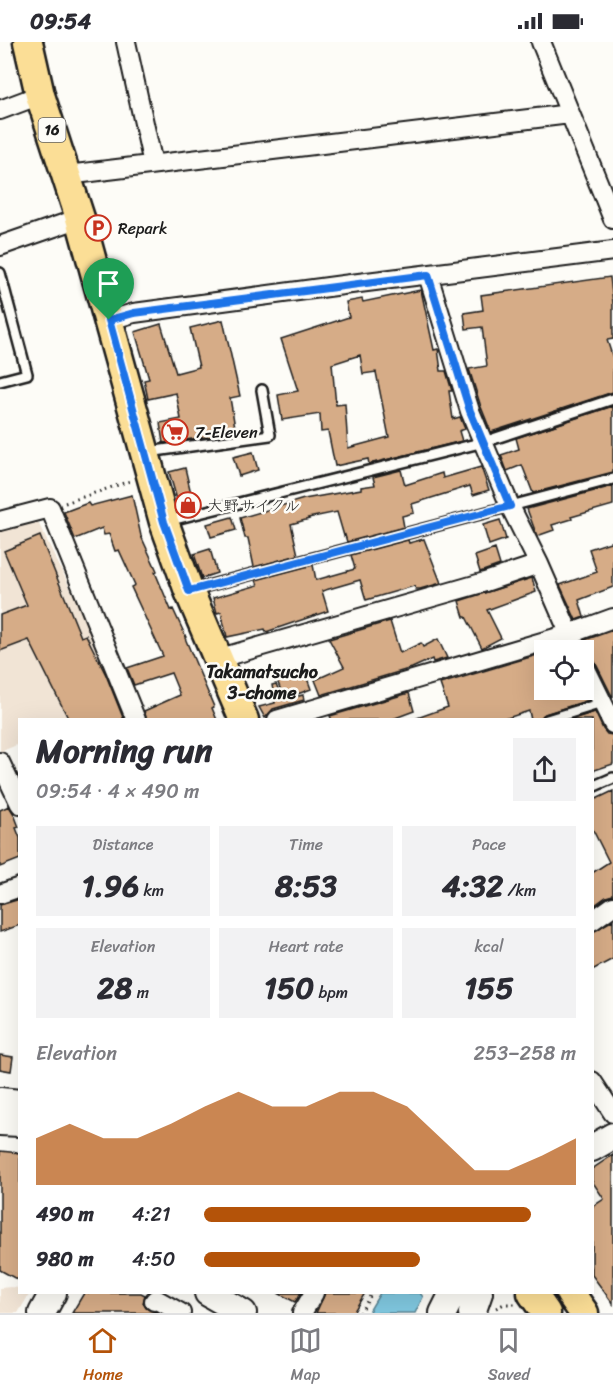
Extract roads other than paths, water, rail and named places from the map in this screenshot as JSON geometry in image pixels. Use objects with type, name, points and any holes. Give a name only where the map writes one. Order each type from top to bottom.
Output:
[{"type":"main road","name":"16","points":[[29,42],[40,95],[80,218],[164,522],[189,591],[243,718]]},
{"type":"main road","points":[[571,1294],[584,1313]]},
{"type":"street","points":[[126,42],[153,164]]},
{"type":"street","points":[[541,42],[613,219]]},
{"type":"street","points":[[0,110],[40,95]]},
{"type":"street","points":[[67,175],[570,114]]},
{"type":"street","points":[[0,246],[80,218]]},
{"type":"street","points":[[109,320],[134,313],[613,251]]},
{"type":"street","points":[[428,275],[470,411],[510,506],[539,564],[571,640]]},
{"type":"street","points":[[0,521],[50,508],[135,718]]},
{"type":"street","points":[[217,659],[485,582],[539,564]]},
{"type":"street","points":[[284,718],[568,634],[613,618]]},
{"type":"street","points":[[594,686],[613,724]]},
{"type":"street","points":[[1,769],[18,800]]},
{"type":"street","points":[[0,894],[18,888]]},
{"type":"street","points":[[594,920],[613,906]]},
{"type":"street","points":[[594,1085],[613,1113]]},
{"type":"street","points":[[0,1101],[18,1103]]},
{"type":"street","points":[[0,1122],[18,1123]]},
{"type":"street","points":[[594,1147],[613,1136]]},
{"type":"street","points":[[42,1313],[53,1294]]},
{"type":"street","points":[[210,1294],[240,1305]]},
{"type":"street","points":[[302,1313],[313,1294]]},
{"type":"street","points":[[443,1313],[452,1294]]},
{"type":"street","points":[[472,1313],[479,1294]]},
{"type":"street","points":[[154,1301],[156,1299],[181,1313]]},
{"type":"lane","points":[[0,273],[27,374],[0,381]]},
{"type":"lane","points":[[145,453],[270,435],[262,390]]},
{"type":"lane","points":[[164,522],[484,442],[613,399]]},
{"type":"lane","points":[[189,591],[613,479]]},
{"type":"lane","points":[[553,718],[602,703]]},
{"type":"lane","points":[[594,786],[613,778]]},
{"type":"water","points":[[379,1294],[421,1294],[423,1297],[415,1313],[368,1313]]},
{"type":"place","name":"Repark","points":[[98,228]]},
{"type":"place","name":"7-Eleven","points":[[175,432]]},
{"type":"place","name":"大野サイクル","points":[[188,505]]},
{"type":"district","name":"Takamatsucho 3-chome","points":[[262,682]]}]
